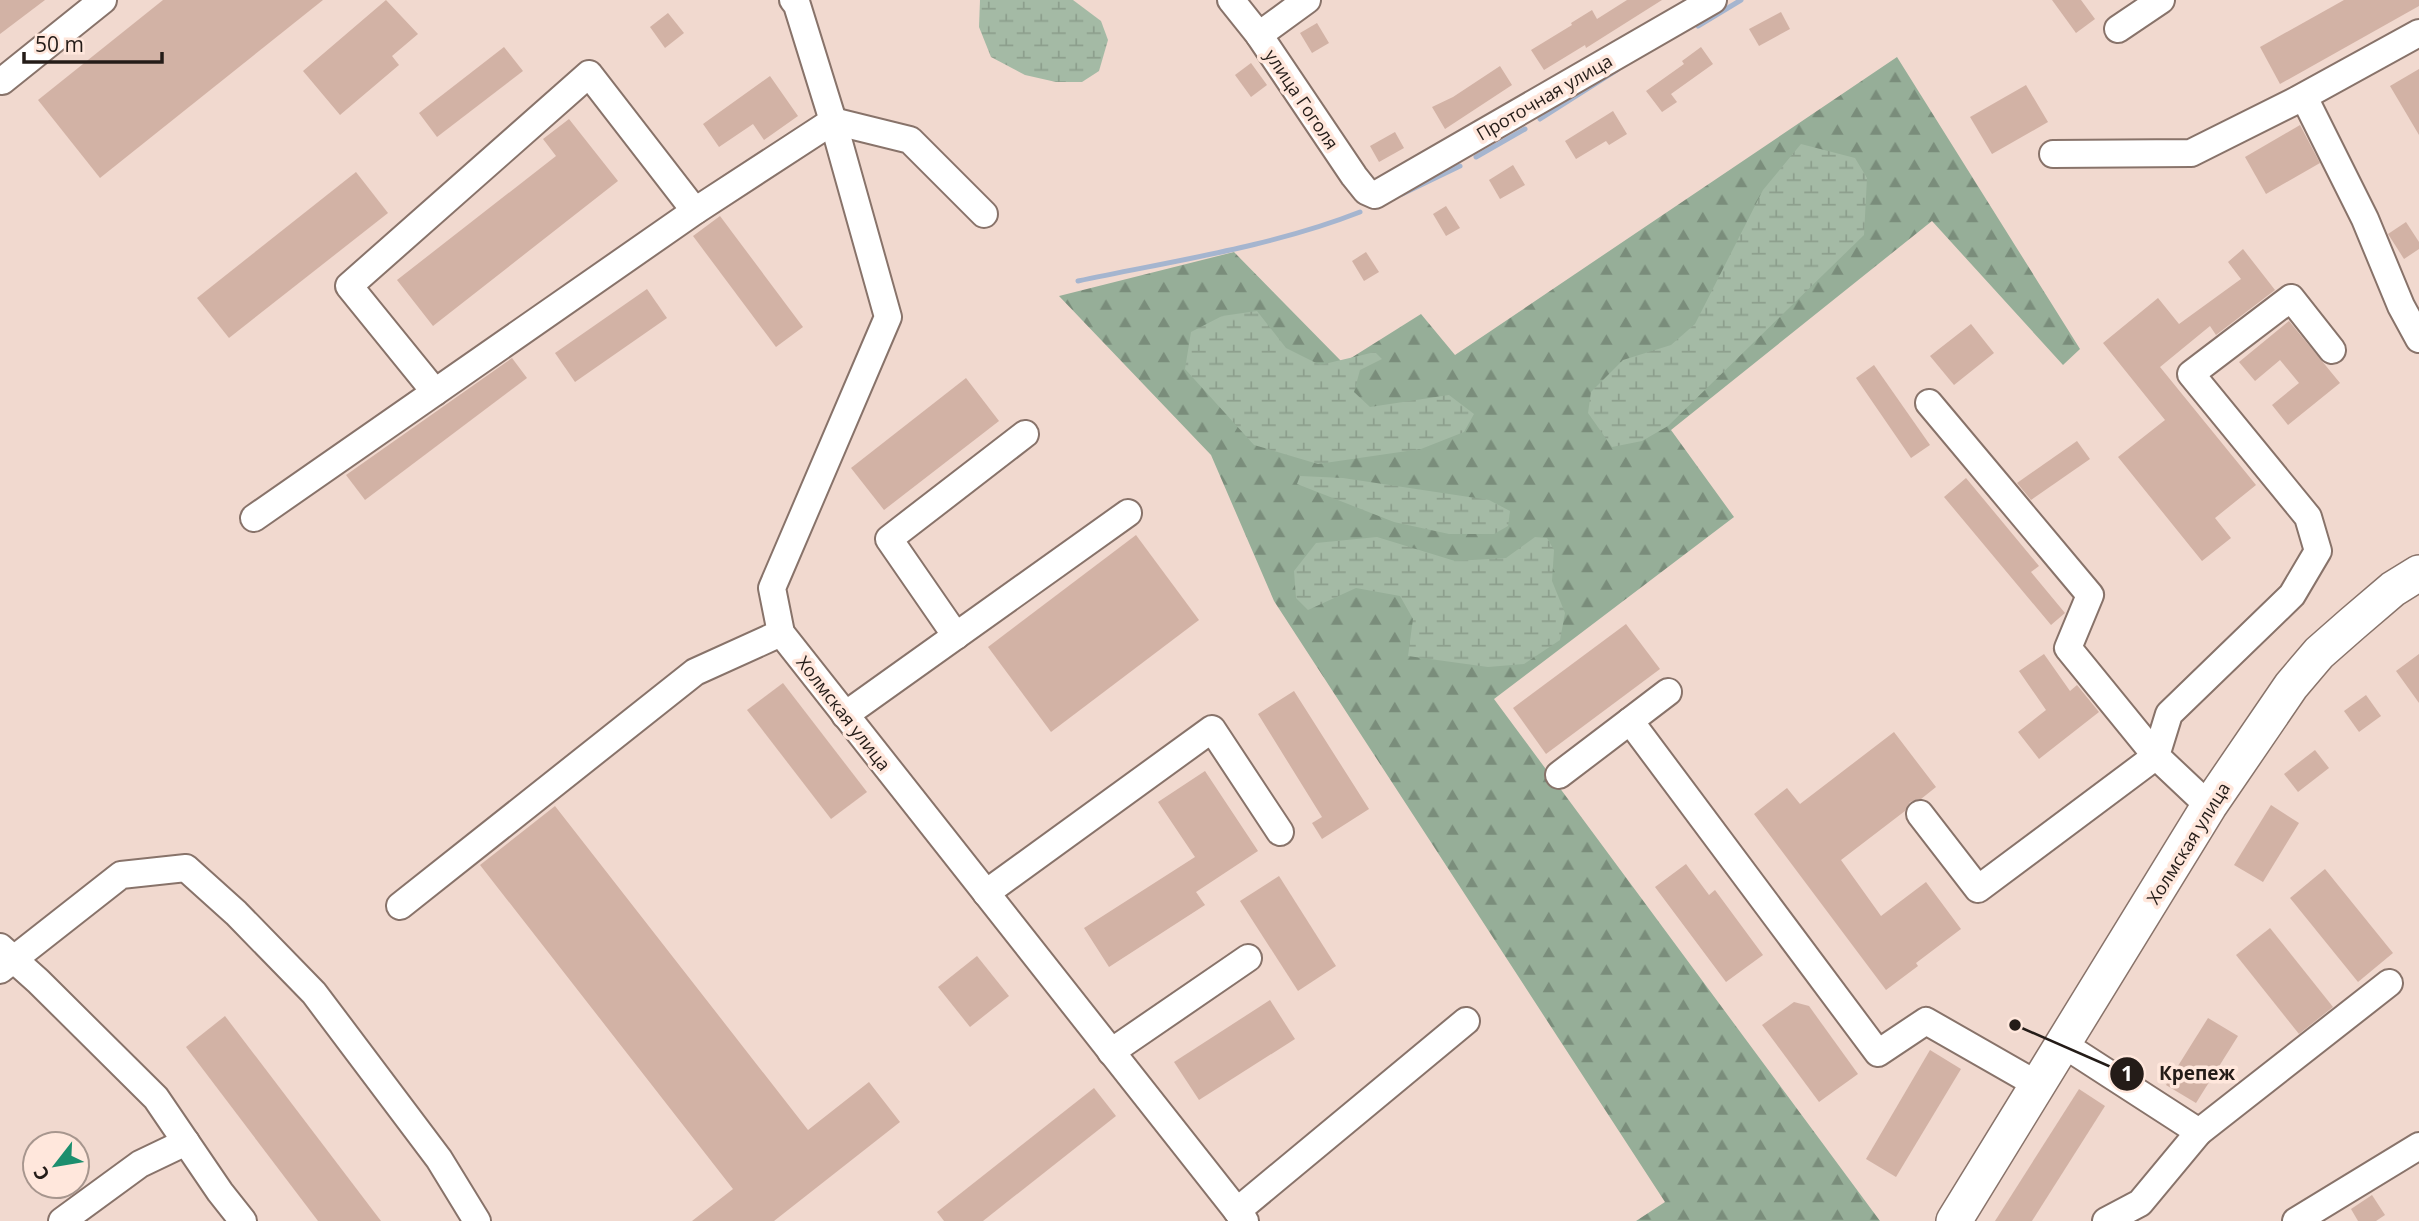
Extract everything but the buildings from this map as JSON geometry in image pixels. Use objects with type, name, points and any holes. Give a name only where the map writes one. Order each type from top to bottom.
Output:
[{"type":"main road","name":"Холмская улица","points":[[1954,1221],[2209,806],[2291,686],[2319,653],[2393,589],[2419,573]]},
{"type":"street","points":[[2,81],[103,0]]},
{"type":"street","name":"Холмская улица","points":[[793,0],[797,5],[833,121],[888,317],[772,588],[780,633],[1241,1216]]},
{"type":"street","name":"улица Гоголя","points":[[1231,0],[1259,35],[1354,176],[1366,191],[1375,195]]},
{"type":"street","points":[[1259,35],[1307,0]]},
{"type":"street","name":"Проточная улица","points":[[1375,195],[1713,0]]},
{"type":"street","points":[[2118,29],[2161,0]]},
{"type":"street","points":[[2053,154],[2191,153],[2304,97],[2419,33]]},
{"type":"street","points":[[435,392],[349,286],[589,74],[695,211]]},
{"type":"street","points":[[2304,97],[2365,219],[2401,306],[2419,339]]},
{"type":"street","points":[[254,518],[695,211],[833,121],[911,140],[984,214]]},
{"type":"street","points":[[1920,814],[1978,889],[2155,755],[2169,714],[2292,596],[2318,551],[2308,517],[2191,374],[2291,298],[2332,349]]},
{"type":"street","points":[[1929,403],[2090,595],[2068,648],[2155,755],[2209,806]]},
{"type":"street","points":[[956,636],[889,539],[1025,434]]},
{"type":"street","points":[[845,715],[1128,513]]},
{"type":"street","points":[[400,906],[695,672],[780,633]]},
{"type":"street","points":[[1559,775],[1668,692]]},
{"type":"street","points":[[1630,721],[1878,1053],[1926,1021],[2038,1085]]},
{"type":"street","points":[[986,893],[1212,729],[1280,832]]},
{"type":"street","points":[[243,1221],[156,1098],[5,959],[121,875],[186,868],[236,913],[314,993],[439,1159],[477,1221]]},
{"type":"street","points":[[1111,1052],[1248,958]]},
{"type":"street","points":[[2106,1221],[2140,1203],[2199,1132],[2389,983]]},
{"type":"street","points":[[1241,1216],[1466,1021]]},
{"type":"street","points":[[2063,1044],[2199,1132]]},
{"type":"street","points":[[62,1221],[141,1164],[186,1142]]},
{"type":"street","points":[[2296,1221],[2419,1146]]},
{"type":"green space","points":[[980,0],[1073,0],[1101,21],[1108,40],[1099,71],[1082,82],[1056,82],[1025,75],[991,57],[979,27]]},
{"type":"green space","points":[[1897,57],[2080,349],[2063,365],[1932,221],[1671,430],[1734,517],[1494,699],[1880,1221],[1636,1221],[1665,1202],[1274,601],[1211,455],[1059,296],[1234,252],[1343,363],[1421,314],[1455,355]]},
{"type":"green space","points":[[1801,144],[1855,158],[1867,178],[1864,235],[1668,426],[1642,441],[1612,447],[1588,413],[1591,392],[1623,360],[1671,345],[1695,324],[1763,190]]},
{"type":"green space","points":[[1257,311],[1286,348],[1320,365],[1375,352],[1382,359],[1360,370],[1354,392],[1370,407],[1449,395],[1474,414],[1464,432],[1421,449],[1318,464],[1254,445],[1185,369],[1191,332],[1222,316]]},
{"type":"green space","points":[[1300,476],[1343,478],[1489,500],[1510,511],[1508,526],[1494,534],[1449,534],[1394,522],[1297,484]]},
{"type":"green space","points":[[1377,537],[1455,561],[1506,558],[1535,537],[1547,538],[1554,550],[1552,581],[1565,613],[1560,640],[1524,664],[1488,667],[1408,656],[1413,619],[1400,596],[1356,588],[1308,610],[1296,598],[1294,571],[1316,543]]},
{"type":"waterway","points":[[1698,26],[1741,0]]},
{"type":"waterway","points":[[1540,119],[1617,70]]},
{"type":"waterway","points":[[1476,157],[1525,129]]},
{"type":"waterway","points":[[1402,194],[1460,166]]},
{"type":"waterway","points":[[1078,281],[1256,244],[1360,212]]},
{"type":"place","name":"Крепеж","points":[[2015,1025]]}]
